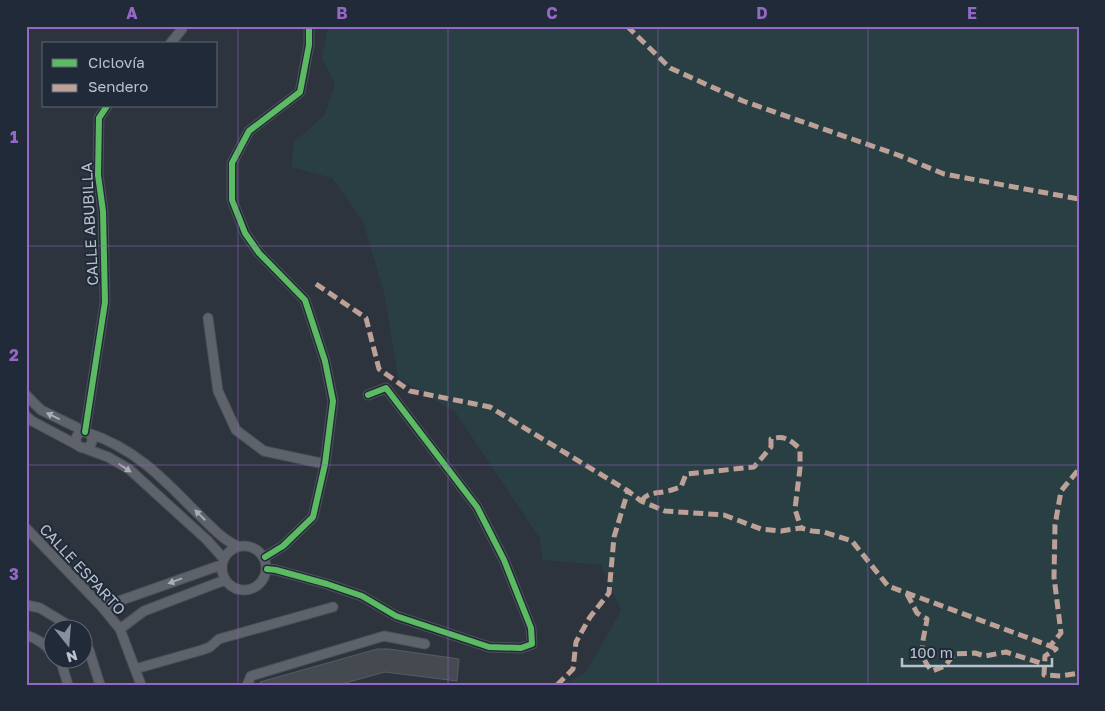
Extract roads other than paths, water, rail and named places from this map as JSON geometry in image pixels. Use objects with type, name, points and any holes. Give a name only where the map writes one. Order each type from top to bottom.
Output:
[{"type":"street","points":[[172,42],[182,29],[182,26]]},
{"type":"street","points":[[264,557],[283,546],[313,517],[324,464],[333,401],[325,361],[305,300],[259,253],[245,233],[232,200],[232,163],[249,131],[300,92],[309,45],[309,26]]},
{"type":"street","name":"CALLE ABUBILLA","points":[[85,433],[105,302],[103,211],[98,175],[99,118],[106,108]]},
{"type":"street","points":[[208,318],[218,391],[236,430],[264,451],[324,464]]},
{"type":"street","points":[[267,569],[310,579],[362,596],[396,616],[489,647],[521,648],[532,644],[531,628],[504,560],[477,507],[386,388],[368,395]]},
{"type":"street","points":[[26,395],[41,410],[76,427],[92,440],[86,448],[80,447]]},
{"type":"street","points":[[26,416],[80,447],[108,457],[129,469],[207,540],[222,562],[225,580],[238,589],[254,588],[261,583],[267,569],[264,557],[252,546],[237,546],[230,550],[222,562],[102,607]]},
{"type":"street","points":[[80,447],[76,439],[78,435],[85,433],[118,444],[160,475],[220,536],[237,546]]},
{"type":"street","name":"CALLE ESPARTO","points":[[28,534],[102,607],[120,629],[141,685]]},
{"type":"street","points":[[120,629],[144,611],[225,580]]},
{"type":"street","points":[[26,605],[40,608],[56,618]]},
{"type":"street","points":[[135,669],[202,650],[219,639],[333,607]]},
{"type":"street","points":[[26,636],[42,644]]},
{"type":"street","points":[[248,685],[251,676],[384,636],[425,644]]},
{"type":"street","points":[[92,660],[100,685]]},
{"type":"street","points":[[63,668],[68,685]]}]
